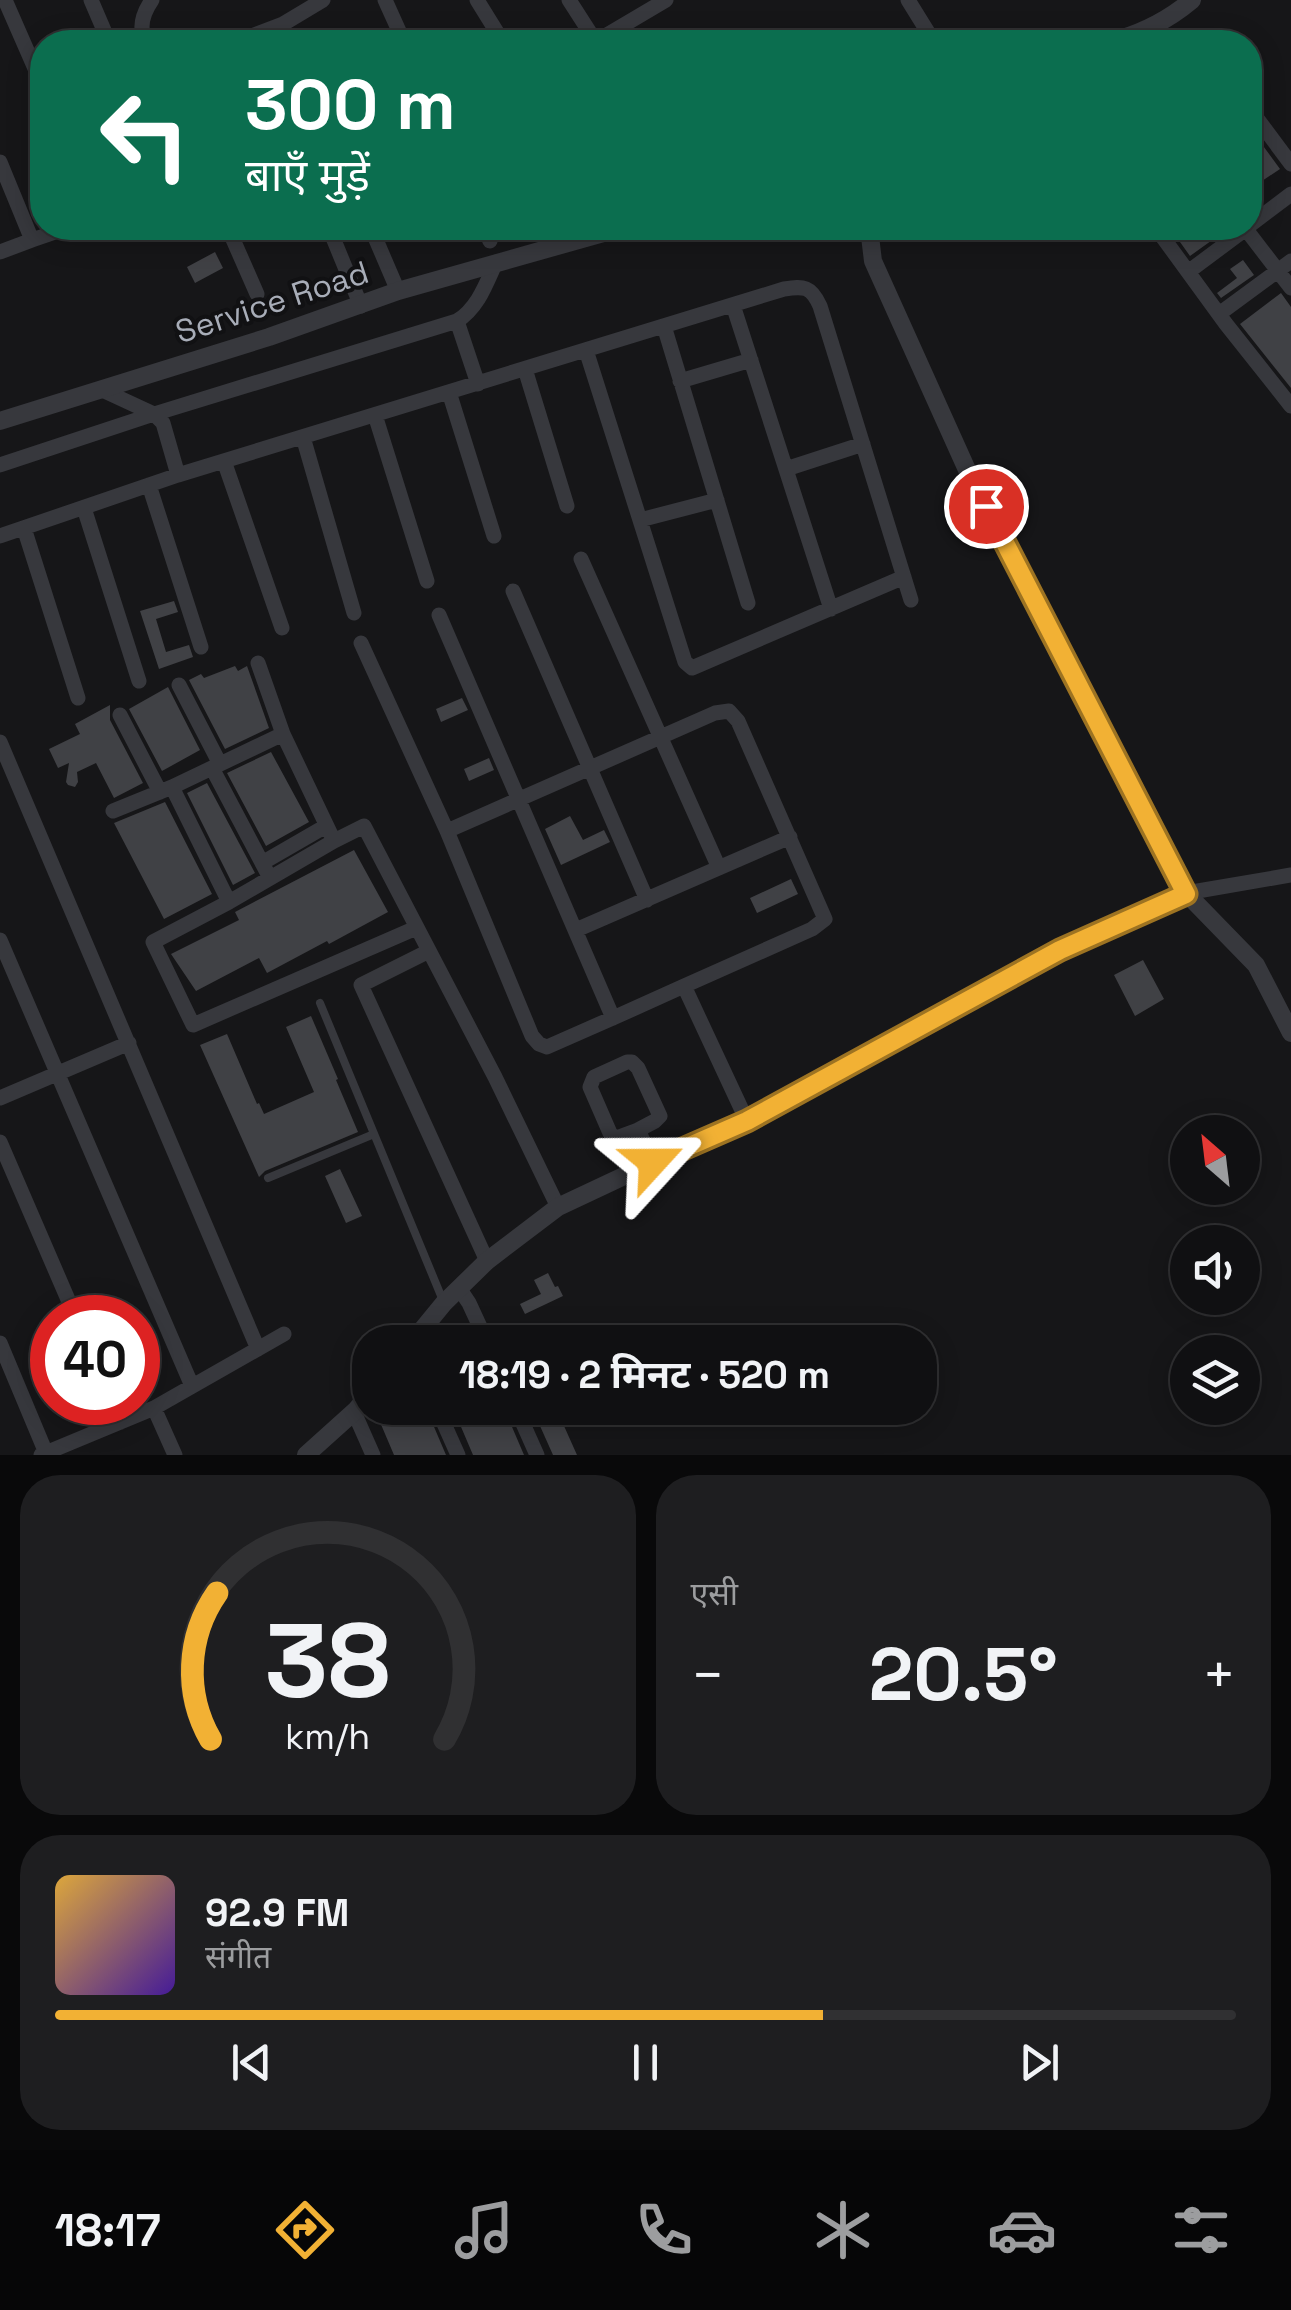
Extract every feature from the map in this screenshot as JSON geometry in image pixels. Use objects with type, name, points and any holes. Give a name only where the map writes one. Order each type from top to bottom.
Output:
[{"type":"street","points":[[5,0],[30,57]]},
{"type":"street","points":[[90,0],[104,30]]},
{"type":"street","points":[[145,30],[146,9],[152,0]]},
{"type":"street","points":[[270,30],[323,0]]},
{"type":"street","points":[[385,0],[399,30]]},
{"type":"street","points":[[477,0],[496,30]]},
{"type":"street","points":[[570,0],[588,30]]},
{"type":"street","points":[[908,0],[927,30]]},
{"type":"street","points":[[1146,30],[1173,16],[1192,0]]},
{"type":"street","points":[[615,30],[662,1]]},
{"type":"street","points":[[283,24],[286,30]]},
{"type":"street","points":[[1262,126],[1291,164]]},
{"type":"street","points":[[0,162],[30,235]]},
{"type":"street","points":[[1262,216],[1291,194]]},
{"type":"street","points":[[0,252],[32,240]]},
{"type":"street","points":[[233,240],[257,294]]},
{"type":"street","points":[[334,240],[361,306]]},
{"type":"street","points":[[376,240],[398,291]]},
{"type":"street","name":"Service Road","points":[[0,420],[398,291],[577,240]]},
{"type":"street","points":[[870,240],[873,261],[968,472],[1186,894],[1256,965],[1291,1033]]},
{"type":"street","points":[[1165,240],[1291,406]]},
{"type":"street","points":[[1188,272],[1230,240]]},
{"type":"street","points":[[1259,240],[1284,266],[1291,288]]},
{"type":"street","points":[[0,465],[457,320],[468,314],[479,298],[496,262]]},
{"type":"street","points":[[1219,314],[1284,266]]},
{"type":"street","points":[[0,536],[178,475],[734,305],[803,288],[814,293],[910,600]]},
{"type":"street","points":[[734,305],[830,608]]},
{"type":"street","points":[[457,320],[478,384]]},
{"type":"street","points":[[664,326],[748,603]]},
{"type":"street","points":[[586,350],[685,662],[692,668],[904,578]]},
{"type":"street","points":[[680,380],[751,360]]},
{"type":"street","points":[[525,369],[567,506]]},
{"type":"street","points":[[100,389],[154,414],[163,423],[178,475]]},
{"type":"street","points":[[449,392],[494,536]]},
{"type":"street","points":[[375,415],[426,581]]},
{"type":"street","points":[[303,437],[354,613]]},
{"type":"street","points":[[786,469],[863,444]]},
{"type":"street","points":[[224,461],[282,628]]},
{"type":"street","points":[[149,485],[201,648]]},
{"type":"street","points":[[640,520],[717,500]]},
{"type":"street","points":[[84,508],[138,681]]},
{"type":"street","points":[[24,528],[78,698]]},
{"type":"street","points":[[581,560],[718,868]]},
{"type":"street","points":[[513,592],[647,900]]},
{"type":"street","points":[[439,615],[613,1018]]},
{"type":"street","points":[[362,643],[538,1044],[547,1047],[812,929],[824,919],[738,721],[730,711],[715,713],[447,831]]},
{"type":"street","points":[[258,664],[283,734],[330,833]]},
{"type":"street","points":[[179,685],[266,870]]},
{"type":"street","points":[[120,714],[229,902]]},
{"type":"street","points":[[113,811],[283,734]]},
{"type":"street","points":[[0,742],[258,1348]]},
{"type":"street","points":[[416,928],[193,1025],[153,942],[229,902],[266,870],[330,833],[364,826],[495,1077],[558,1207]]},
{"type":"street","points":[[576,930],[790,837]]},
{"type":"street","points":[[426,1325],[486,1262],[558,1207],[747,1121],[1060,950],[1186,894],[1291,875]]},
{"type":"street","points":[[0,940],[192,1386]]},
{"type":"street","points":[[429,951],[361,984],[486,1262]]},
{"type":"street","points":[[684,986],[747,1121]]},
{"type":"street","points":[[0,1098],[129,1042]]},
{"type":"street","points":[[627,1062],[638,1068],[660,1116],[638,1130],[620,1138],[610,1133],[590,1087],[594,1077],[627,1062]]},
{"type":"street","points":[[638,1130],[653,1162]]},
{"type":"street","points":[[0,1142],[66,1295]]},
{"type":"street","points":[[459,1288],[479,1325]]},
{"type":"street","points":[[160,1405],[284,1334]]},
{"type":"street","points":[[0,1343],[44,1454],[114,1425]]},
{"type":"street","points":[[308,1454],[352,1414]]},
{"type":"street","points":[[160,1421],[175,1455]]},
{"type":"street","points":[[360,1425],[373,1455]]},
{"type":"street","points":[[445,1425],[458,1455]]},
{"type":"street","points":[[524,1425],[538,1455]]},
{"type":"lane","points":[[320,1003],[444,1303]]},
{"type":"lane","points":[[268,1178],[374,1134]]},
{"type":"building","points":[[1262,144],[1280,169],[1262,181]]},
{"type":"building","points":[[1179,240],[1212,240],[1190,256]]},
{"type":"building","points":[[215,252],[223,268],[195,283],[187,267]]},
{"type":"building","points":[[1243,260],[1254,275],[1221,298],[1217,293],[1237,278],[1230,269]]},
{"type":"building","points":[[1281,293],[1291,307],[1291,388],[1240,324]]},
{"type":"building","points":[[174,601],[178,612],[156,619],[166,652],[189,645],[193,657],[159,669],[140,611]]},
{"type":"building","points":[[235,666],[238,671],[247,666],[269,728],[225,749],[189,680]]},
{"type":"building","points":[[168,687],[200,750],[162,771],[129,709]]},
{"type":"building","points":[[462,698],[468,710],[441,722],[436,709]]},
{"type":"building","points":[[110,705],[110,720],[143,783],[114,798],[96,763],[77,772],[75,787],[68,785],[69,763],[58,768],[49,749],[80,734],[75,724]]},
{"type":"building","points":[[271,752],[309,822],[266,846],[227,773]]},
{"type":"building","points":[[489,758],[494,770],[469,781],[464,769]]},
{"type":"building","points":[[207,783],[255,873],[233,885],[187,793]]},
{"type":"building","points":[[165,802],[212,894],[164,919],[114,823]]},
{"type":"building","points":[[570,816],[583,840],[604,830],[610,842],[561,865],[545,829]]},
{"type":"building","points":[[354,850],[388,912],[267,973],[259,958],[196,991],[171,954],[239,920],[235,912]]},
{"type":"building","points":[[791,879],[798,894],[757,913],[750,898]]},
{"type":"building","points":[[1143,960],[1164,999],[1135,1016],[1114,975]]},
{"type":"building","points":[[311,1016],[358,1132],[259,1177],[200,1045],[227,1034],[264,1114],[314,1092],[286,1027]]},
{"type":"building","points":[[340,1169],[362,1216],[346,1223],[325,1176]]},
{"type":"building","points":[[548,1273],[563,1296],[525,1314],[520,1304],[541,1294],[534,1280]]},
{"type":"building","points":[[381,1425],[433,1425],[446,1455],[394,1455]]},
{"type":"building","points":[[460,1425],[511,1425],[524,1455],[473,1455]]},
{"type":"building","points":[[540,1425],[564,1425],[577,1455],[553,1455]]},
{"type":"route","points":[[653,1162],[747,1121],[1060,950],[1186,894],[986,506]]}]
